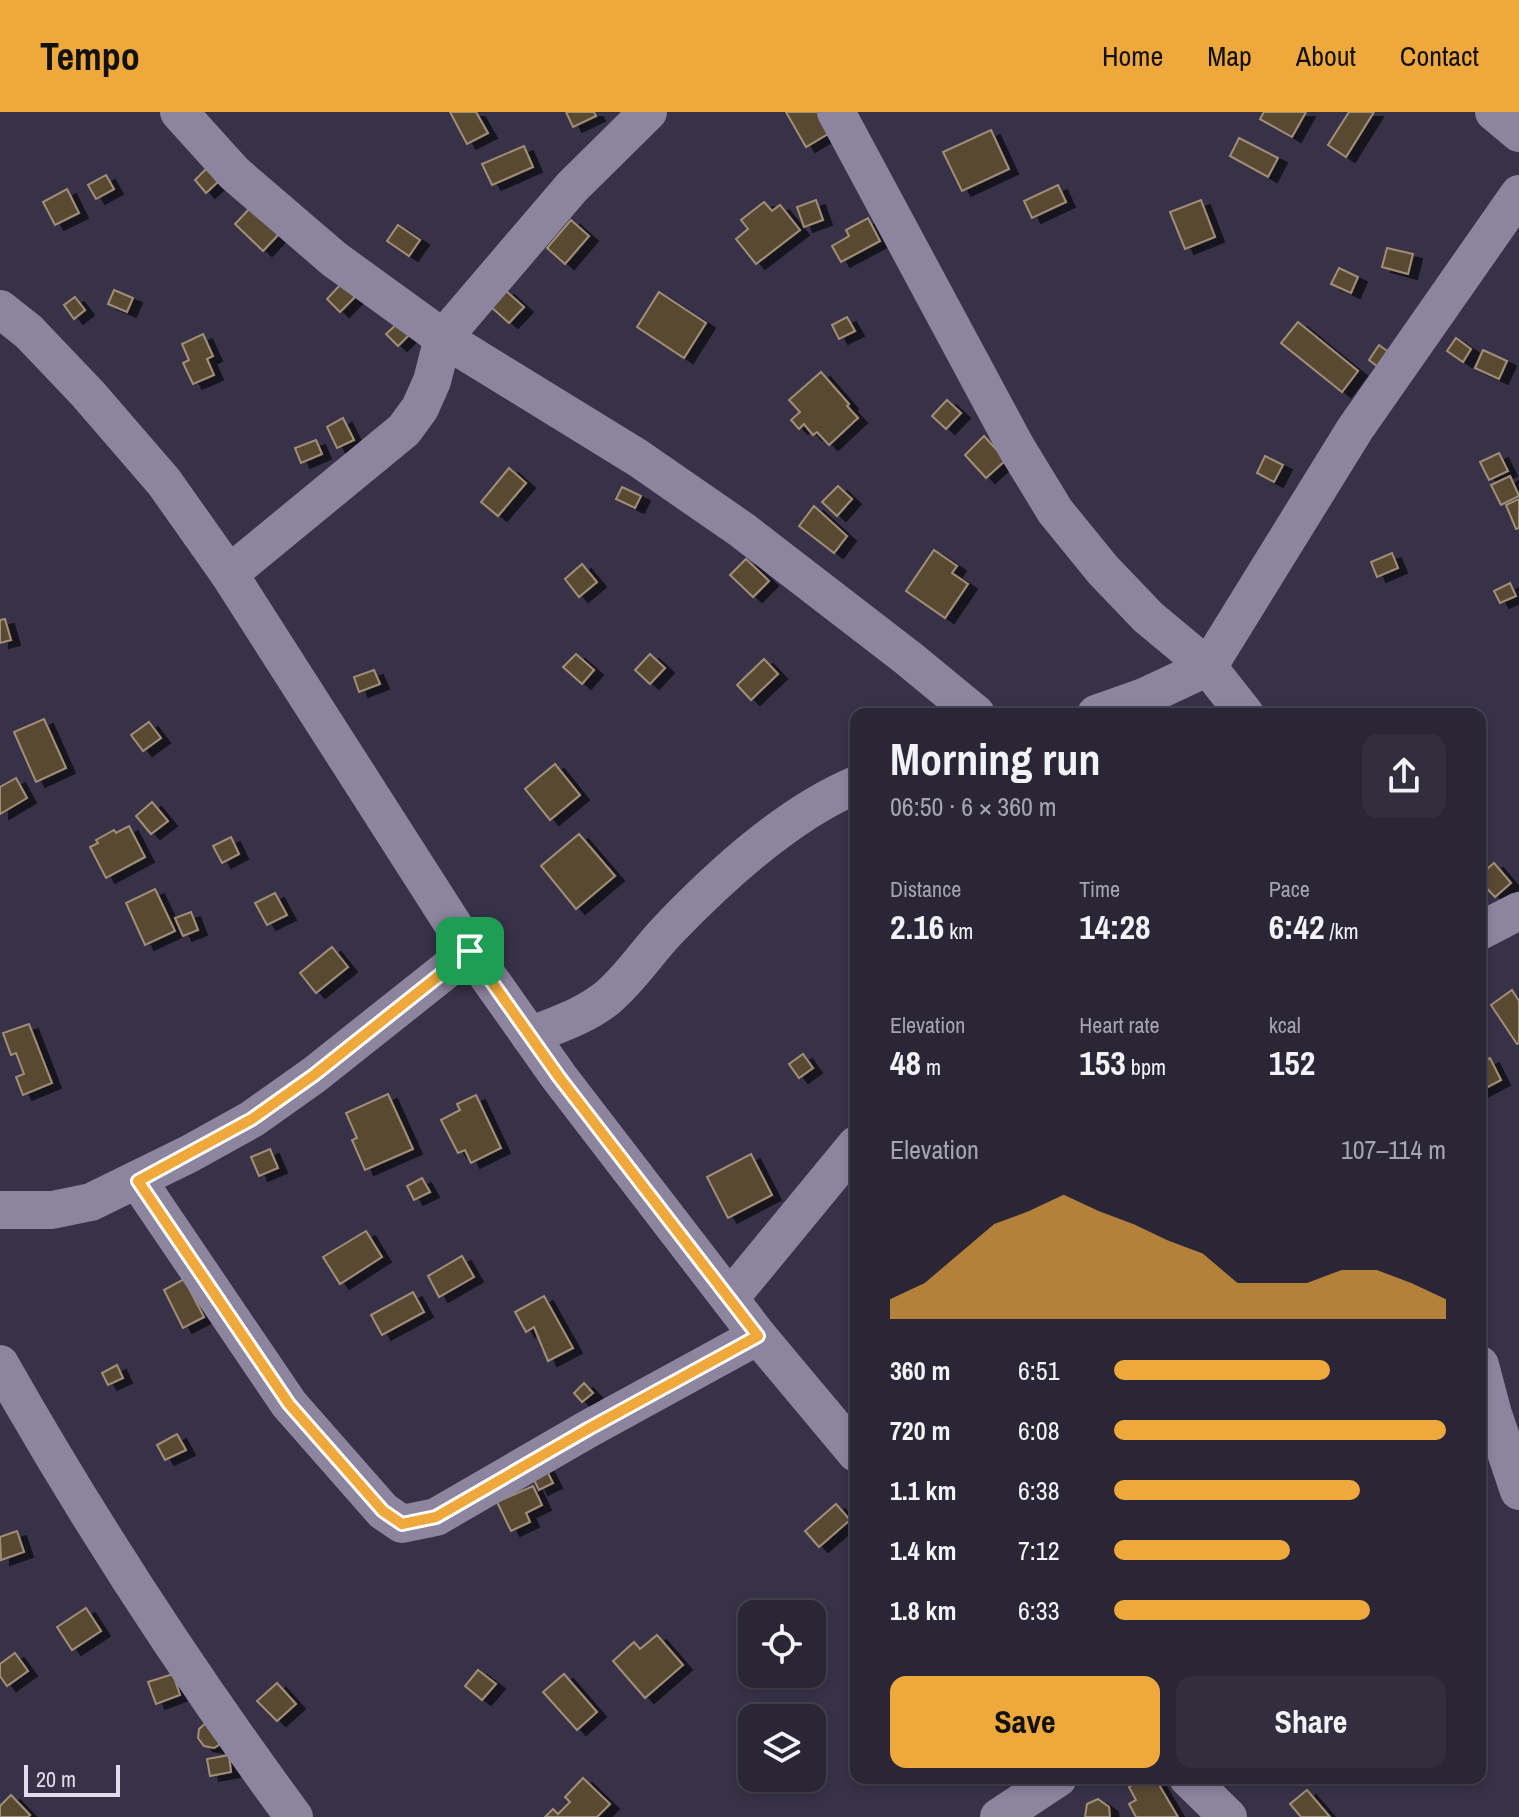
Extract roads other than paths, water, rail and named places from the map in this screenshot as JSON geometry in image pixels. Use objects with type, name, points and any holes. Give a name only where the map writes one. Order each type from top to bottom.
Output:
[{"type":"street","points":[[836,112],[1016,447],[1055,511],[1103,570],[1208,667],[1240,708]]},
{"type":"street","points":[[1494,112],[1519,133]]},
{"type":"street","points":[[229,574],[404,430],[420,408],[432,381],[443,338],[572,187],[646,113]]},
{"type":"street","points":[[196,117],[234,173],[334,259],[443,338],[638,458],[742,530],[969,708]]},
{"type":"street","points":[[1113,708],[1208,667],[1355,429],[1519,194]]},
{"type":"street","points":[[0,309],[29,332],[164,482],[229,574],[470,951],[530,1036],[758,1336],[850,1446]]},
{"type":"street","points":[[530,1036],[584,1013],[607,998],[667,931],[727,873],[785,827],[836,793],[850,787]]},
{"type":"street","points":[[1486,928],[1519,911]]},
{"type":"street","points":[[0,1210],[52,1210],[91,1202],[138,1181],[252,1119],[314,1075],[470,951]]},
{"type":"street","points":[[730,1298],[850,1152]]},
{"type":"street","points":[[138,1181],[289,1404],[383,1511],[402,1524],[436,1517],[758,1336]]},
{"type":"street","points":[[0,1364],[46,1446],[136,1590],[294,1817]]},
{"type":"street","points":[[1486,1388],[1519,1491]]},
{"type":"street","points":[[999,1817],[1049,1784]]},
{"type":"street","points":[[1194,1784],[1228,1817]]}]
